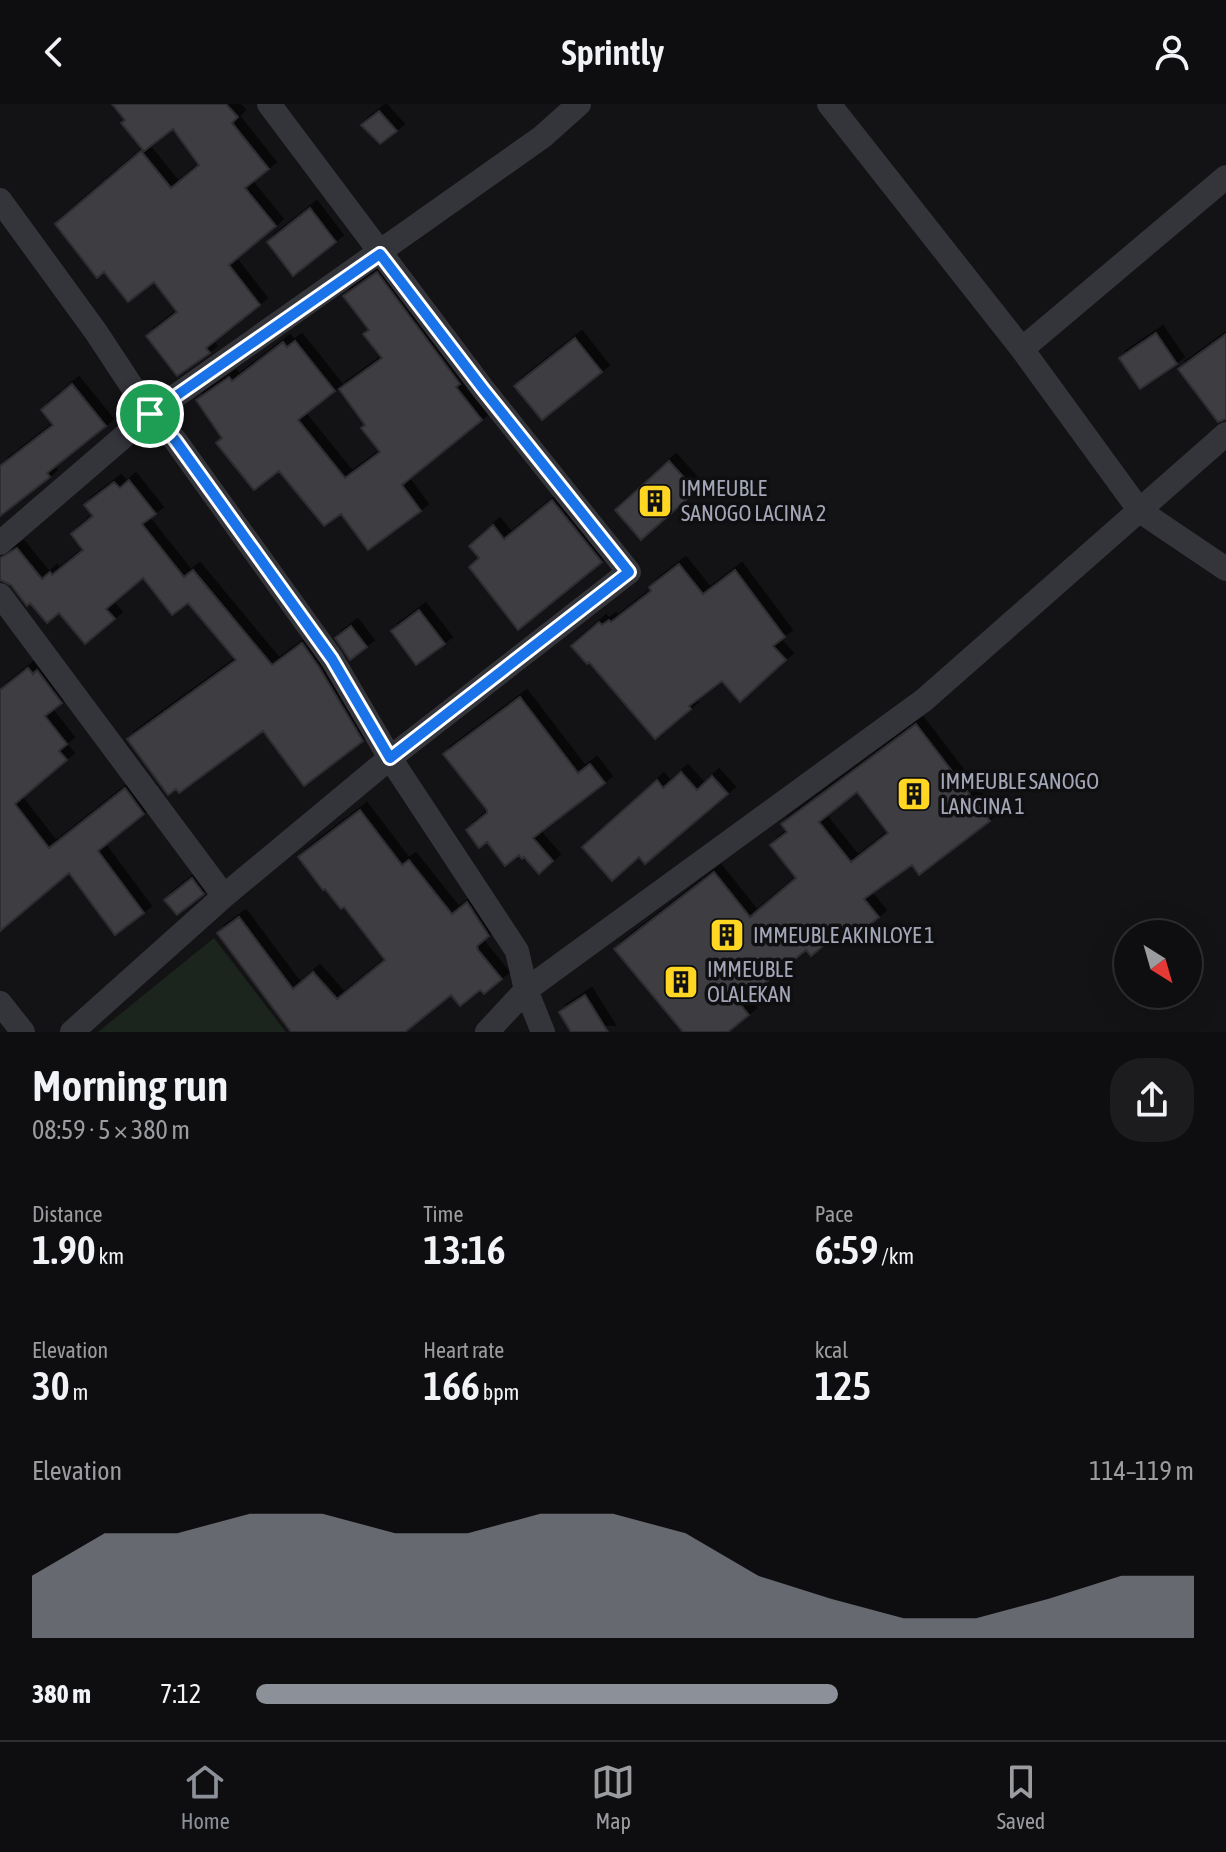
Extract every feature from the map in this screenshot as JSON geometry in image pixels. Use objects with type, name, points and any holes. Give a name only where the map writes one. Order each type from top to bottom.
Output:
[{"type":"street","points":[[72,1032],[224,896],[390,758],[629,572],[483,389],[269,104]]},
{"type":"street","points":[[0,543],[150,414],[542,137],[579,104]]},
{"type":"street","points":[[829,104],[1022,349],[1140,511],[1226,569]]},
{"type":"street","points":[[1022,349],[1226,177]]},
{"type":"street","points":[[0,200],[96,332],[150,414],[175,440],[332,659],[390,758],[517,951],[526,990],[543,1032]]},
{"type":"street","points":[[487,1032],[526,990],[924,700],[1226,434]]},
{"type":"street","points":[[0,595],[224,896]]},
{"type":"street","points":[[0,1003],[23,1032]]},
{"type":"shaded area","points":[[214,938],[286,1032],[98,1032]]},
{"type":"building","points":[[112,104],[226,104],[238,117],[232,123],[269,169],[245,188],[276,226],[229,265],[260,305],[206,348],[210,353],[177,376],[146,336],[177,312],[154,282],[128,302],[104,272],[97,278],[55,224],[141,151],[171,188],[199,165],[173,129],[144,151],[121,123],[125,120]]},
{"type":"building","points":[[379,111],[397,131],[380,144],[361,125]]},
{"type":"building","points":[[310,208],[336,242],[293,276],[267,242]]},
{"type":"building","points":[[377,272],[460,384],[456,387],[482,420],[402,485],[421,511],[368,550],[341,514],[324,526],[279,471],[254,490],[216,443],[222,438],[196,400],[229,377],[232,381],[283,342],[287,347],[295,341],[335,391],[298,420],[345,478],[380,452],[361,428],[365,425],[339,389],[382,358],[363,334],[369,330],[343,296]]},
{"type":"building","points":[[1156,333],[1177,364],[1140,389],[1119,358]]},
{"type":"building","points":[[1226,334],[1226,419],[1218,422],[1178,369]]},
{"type":"building","points":[[575,338],[602,372],[542,420],[514,386]]},
{"type":"building","points":[[72,384],[106,426],[47,473],[50,477],[0,516],[0,466],[53,425],[41,410]]},
{"type":"building","name":"IMMEUBLE SANOGO LACINA 2","points":[[669,461],[696,491],[641,540],[615,510]]},
{"type":"building","points":[[129,480],[156,514],[142,524],[184,577],[193,570],[272,665],[302,643],[363,741],[304,786],[263,731],[179,793],[176,789],[168,795],[127,739],[236,660],[188,603],[172,615],[143,578],[106,609],[115,619],[85,644],[59,613],[47,623],[30,603],[27,606],[11,585],[0,580],[0,558],[17,548],[42,579],[50,572],[52,575],[83,550],[71,534],[93,516],[84,505],[114,482],[120,488]]},
{"type":"building","points":[[552,500],[602,562],[518,630],[469,567],[479,558],[469,546],[493,525],[504,539]]},
{"type":"building","points":[[679,564],[703,594],[735,570],[785,637],[773,646],[786,660],[740,702],[722,681],[689,706],[691,709],[655,739],[589,662],[587,664],[571,646],[599,622],[602,625],[609,620],[611,622]]},
{"type":"building","points":[[419,610],[445,644],[416,665],[391,631]]},
{"type":"building","points":[[351,626],[367,647],[350,660],[335,638]]},
{"type":"building","points":[[28,668],[33,674],[37,670],[62,703],[45,716],[67,744],[59,751],[67,760],[15,804],[49,848],[125,788],[144,814],[98,851],[144,913],[115,935],[69,873],[0,931],[0,690]]},
{"type":"building","points":[[520,697],[578,773],[590,764],[605,783],[533,838],[553,861],[539,874],[524,857],[522,859],[519,855],[505,866],[487,842],[479,848],[466,830],[487,810],[443,754]]},
{"type":"building","points":[[916,724],[990,821],[919,875],[912,865],[864,899],[879,917],[851,940],[842,930],[811,956],[806,950],[740,1004],[749,1015],[728,1032],[683,1032],[614,949],[714,872],[750,917],[796,878],[770,845],[787,832],[781,824]],"holes":[[[857,792],[888,833],[851,862],[819,822]]]},
{"type":"building","points":[[681,772],[697,790],[712,776],[728,794],[645,864],[639,857],[612,881],[582,847],[657,780],[663,788]]},
{"type":"building","points":[[360,810],[402,865],[409,860],[452,914],[467,902],[489,936],[477,946],[478,950],[502,979],[484,994],[480,990],[460,1006],[451,995],[405,1032],[291,1032],[217,933],[239,917],[293,989],[313,972],[337,999],[385,960],[344,907],[341,909],[323,890],[298,857]]},
{"type":"building","points":[[192,878],[204,894],[177,915],[164,900]]},
{"type":"building","points":[[585,995],[608,1032],[571,1032],[559,1012]]},
{"type":"place","name":"IMMEUBLE SANOGO LACINA 2","points":[[655,501]]},
{"type":"place","name":"IMMEUBLE SANOGO LANCINA 1","points":[[914,794]]},
{"type":"place","name":"IMMEUBLE AKINLOYE 1","points":[[727,935]]},
{"type":"place","name":"IMMEUBLE OLALEKAN","points":[[681,982]]},
{"type":"route","points":[[380,254],[629,572],[390,758],[332,659],[175,440],[150,414],[380,254]]}]
